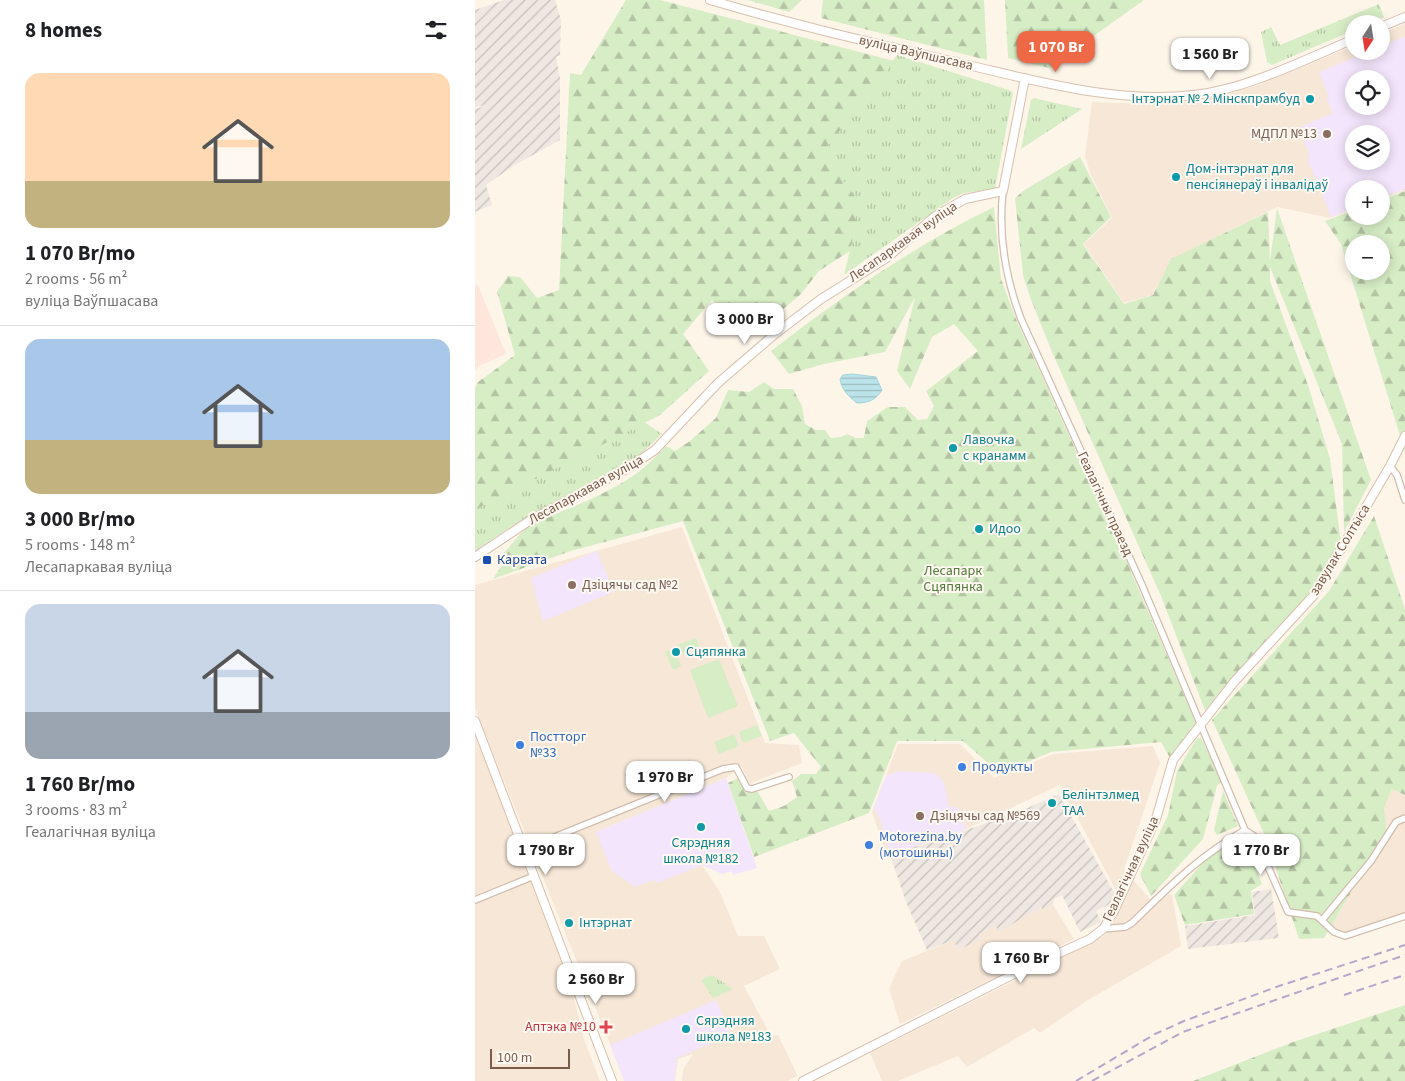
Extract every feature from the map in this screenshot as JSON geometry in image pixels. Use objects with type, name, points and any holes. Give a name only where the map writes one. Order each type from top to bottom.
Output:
[{"type":"street","name":"вуліца Ваўпшасава","points":[[710,0],[792,24],[1025,78],[1105,94],[1163,97],[1196,95],[1267,75],[1345,43]]},
{"type":"street","points":[[1390,23],[1405,17]]},
{"type":"street","name":"Геалагічны праезд","points":[[1025,78],[1003,191],[1001,219],[1007,279],[1021,319],[1142,585],[1245,830],[1253,836],[1259,846],[1288,912],[1317,916],[1323,919]]},
{"type":"street","name":"Лесапаркавая вуліца","points":[[475,557],[529,521],[628,468],[655,450],[718,383],[775,334],[821,299],[887,257],[934,217],[965,199],[1003,191]]},
{"type":"street","name":"завулак Солтыса","points":[[1201,722],[1314,595],[1391,466],[1405,436]]},
{"type":"street","points":[[1391,466],[1397,475],[1405,500]]},
{"type":"street","points":[[475,721],[612,1081]]},
{"type":"street","name":"Геалагічная вуліца","points":[[803,1081],[1018,972],[1090,939],[1103,929],[1118,903],[1156,819],[1173,760],[1201,722]]},
{"type":"street","points":[[529,862],[552,838],[723,769],[736,767],[747,788],[752,789],[789,777]]},
{"type":"street","points":[[1405,818],[1396,822],[1371,860],[1323,919],[1334,932],[1345,936],[1405,916]]},
{"type":"street","points":[[1103,929],[1125,927],[1132,923],[1177,878],[1213,848],[1245,830]]},
{"type":"street","points":[[475,900],[534,876]]},
{"type":"shaded area","points":[[504,0],[555,0],[561,20],[560,55],[556,57],[560,77],[560,140],[513,166],[486,185],[492,205],[475,212],[475,109],[487,105],[475,107],[475,10]]},
{"type":"shaded area","points":[[1405,24],[1405,190],[1390,196],[1390,180],[1345,180],[1345,212],[1330,218],[1277,207],[1172,259],[1152,295],[1124,303],[1084,244],[1112,218],[1091,175],[1085,156],[1092,102],[1150,104],[1196,101],[1256,86],[1345,50],[1345,60],[1390,60],[1390,30]]},
{"type":"shaded area","name":"МДПЛ №13","points":[[1405,36],[1405,189],[1390,195],[1390,180],[1345,180],[1345,212],[1331,217],[1308,161],[1309,153],[1298,128],[1333,113],[1326,98],[1329,97],[1319,72],[1348,60],[1390,60],[1390,43]]},
{"type":"shaded area","points":[[475,284],[478,285],[506,354],[479,366],[475,370]]},
{"type":"shaded area","points":[[682,527],[765,743],[799,745],[802,763],[749,784],[742,766],[726,778],[596,832],[654,880],[702,865],[720,892],[738,936],[764,936],[780,969],[744,986],[771,1036],[778,1035],[796,1072],[797,1076],[788,1081],[682,1081],[683,1070],[693,1054],[678,1059],[675,1081],[625,1081],[475,709],[475,585]]},
{"type":"shaded area","name":"Дзіцячы сад №2","points":[[597,551],[614,592],[543,621],[531,578]]},
{"type":"shaded area","points":[[475,730],[566,966],[584,1039],[600,1081],[475,1081]]},
{"type":"shaded area","points":[[898,744],[960,744],[994,778],[1053,754],[1153,746],[1160,763],[1124,869],[1150,899],[1172,894],[1181,946],[1088,1000],[1040,1033],[1034,1028],[967,1067],[958,1056],[898,1081],[882,1081],[870,1053],[1104,936],[1116,919],[1118,894],[1060,785],[966,829],[887,856],[872,812]]},
{"type":"shaded area","name":"Дзіцячы сад №569","points":[[898,771],[935,773],[944,782],[949,806],[958,808],[966,829],[890,855],[881,822],[874,808],[886,776]]},
{"type":"shaded area","points":[[726,778],[757,868],[733,875],[732,871],[722,874],[702,865],[657,883],[654,880],[635,887],[612,871],[596,832]]},
{"type":"shaded area","points":[[1392,789],[1405,795],[1405,918],[1347,937],[1334,936],[1331,926],[1387,832],[1384,808]]},
{"type":"shaded area","points":[[1059,794],[1116,896],[1108,905],[1096,911],[1101,922],[1080,932],[1062,895],[1054,899],[1053,905],[1043,910],[1041,907],[999,932],[996,926],[979,934],[981,939],[958,950],[954,940],[927,950],[906,902],[890,855],[1014,814]]},
{"type":"shaded area","points":[[1271,889],[1279,938],[1188,949],[1185,926],[1255,915],[1252,892]]},
{"type":"shaded area","points":[[1053,905],[1074,939],[900,1024],[889,988],[902,961],[954,940],[958,950],[981,939],[979,934],[996,926],[1000,931],[1041,907],[1043,910]]},
{"type":"shaded area","points":[[716,1000],[731,1035],[677,1058],[674,1081],[624,1081],[610,1045]]},
{"type":"green space","points":[[626,0],[660,0],[894,61],[824,151],[856,199],[856,225],[850,251],[819,271],[801,294],[780,312],[759,319],[754,335],[712,300],[683,334],[709,371],[660,415],[475,510],[475,388],[478,382],[515,355],[497,292],[508,276],[520,277],[537,298],[559,290],[570,73],[581,75]]},
{"type":"green space","points":[[748,0],[802,0],[789,12]]},
{"type":"green space","points":[[823,0],[984,0],[987,60],[821,18]]},
{"type":"green space","points":[[1005,0],[1144,0],[1049,68],[1008,58]]},
{"type":"green space","points":[[1379,4],[1383,15],[1352,15]]},
{"type":"green space","points":[[1345,18],[1345,34],[1272,65],[1267,62],[1261,32],[1271,27],[1280,45]]},
{"type":"green space","points":[[897,55],[1009,90],[1013,93],[995,189],[964,193],[953,198],[844,275],[856,225],[824,151]]},
{"type":"green space","points":[[1034,98],[1082,109],[1021,149],[1031,100]]},
{"type":"green space","points":[[1080,157],[1111,217],[1083,244],[1124,304],[1153,295],[1171,259],[1268,212],[1270,261],[1277,208],[1371,480],[1344,532],[1342,444],[1270,267],[1270,281],[1309,388],[1330,459],[1342,551],[1320,583],[1206,713],[1161,596],[1052,352],[1023,275],[1015,198],[1023,191]]},
{"type":"green space","points":[[1405,191],[1405,452],[1352,280],[1390,280],[1390,235],[1345,235],[1345,257],[1341,244],[1325,221],[1345,213],[1345,225],[1390,225],[1390,197]]},
{"type":"green space","name":"Лесапарк Сцяпянка","points":[[994,207],[1001,279],[1016,319],[1129,567],[1198,728],[1174,765],[1161,742],[1051,752],[1000,774],[963,741],[897,741],[869,813],[754,857],[728,783],[738,778],[758,792],[769,811],[784,806],[797,797],[792,781],[801,774],[816,774],[821,767],[794,733],[770,741],[683,521],[571,551],[493,579],[502,565],[498,557],[529,526],[589,500],[629,479],[666,446],[675,451],[690,441],[716,418],[728,390],[749,392],[764,382],[774,389],[793,389],[802,406],[805,424],[816,430],[825,430],[831,438],[847,434],[856,438],[864,438],[867,421],[888,407],[905,407],[918,420],[927,419],[934,406],[926,391],[978,351],[954,324],[932,337],[910,389],[897,371],[915,297],[885,352],[824,364],[789,374],[771,351],[879,273],[936,238]]},
{"type":"green space","points":[[644,422],[662,434],[639,456],[509,528],[475,551],[475,510]]},
{"type":"green space","points":[[1374,516],[1405,609],[1405,795],[1392,789],[1384,808],[1387,832],[1324,938],[1299,939],[1266,838],[1212,720],[1329,591]]},
{"type":"green space","points":[[696,638],[699,646],[681,653],[677,645]]},
{"type":"green space","points":[[674,649],[681,666],[673,670],[665,652]]},
{"type":"green space","points":[[719,659],[738,706],[708,718],[690,670]]},
{"type":"green space","points":[[757,725],[762,736],[743,743],[739,732]]},
{"type":"green space","points":[[734,734],[739,746],[719,754],[714,742]]},
{"type":"green space","points":[[1197,738],[1201,738],[1222,781],[1217,786],[1203,839],[1151,896],[1140,874],[1168,815],[1177,771]]},
{"type":"green space","points":[[1223,791],[1238,826],[1217,835],[1214,830]]},
{"type":"green space","points":[[1244,840],[1262,884],[1251,891],[1254,914],[1185,925],[1174,895],[1211,854]]},
{"type":"green space","points":[[712,975],[733,989],[713,998],[701,980]]},
{"type":"green space","points":[[1405,1005],[1405,1081],[1193,1081],[1293,1042]]},
{"type":"water","points":[[852,374],[876,377],[882,390],[871,400],[857,403],[846,392],[840,379],[843,375]]},
{"type":"railway","points":[[1076,1081],[1155,1034],[1184,1021],[1279,986],[1405,945]]},
{"type":"railway","points":[[1092,1081],[1183,1032],[1405,955]]},
{"type":"railway","points":[[1344,995],[1405,975]]},
{"type":"place","name":"Інтэрнат № 2 Мінскпрамбуд","points":[[1310,99]]},
{"type":"place","name":"МДПЛ №13","points":[[1327,134]]},
{"type":"place","name":"Дом-інтэрнат для пенсіянераў і інвалідаў","points":[[1176,177]]},
{"type":"place","name":"Лавочка с кранамм","points":[[953,448]]},
{"type":"place","name":"Идоо","points":[[979,529]]},
{"type":"place","name":"Карвата","points":[[487,560]]},
{"type":"place","name":"Дзіцячы сад №2","points":[[572,585]]},
{"type":"place","name":"Сцяпянка","points":[[676,652]]},
{"type":"place","name":"Постторг №33","points":[[520,745]]},
{"type":"place","name":"Продукты","points":[[962,767]]},
{"type":"place","name":"Белінтэлмед ТАА","points":[[1052,803]]},
{"type":"place","name":"Дзіцячы сад №569","points":[[920,816]]},
{"type":"place","name":"Сярэдняя школа №182","points":[[701,827]]},
{"type":"place","name":"Motorezina.by (мотошины)","points":[[869,845]]},
{"type":"place","name":"Інтэрнат","points":[[569,923]]},
{"type":"place","name":"Аптэка №10","points":[[606,1027]]},
{"type":"place","name":"Сярэдняя школа №183","points":[[686,1029]]}]
